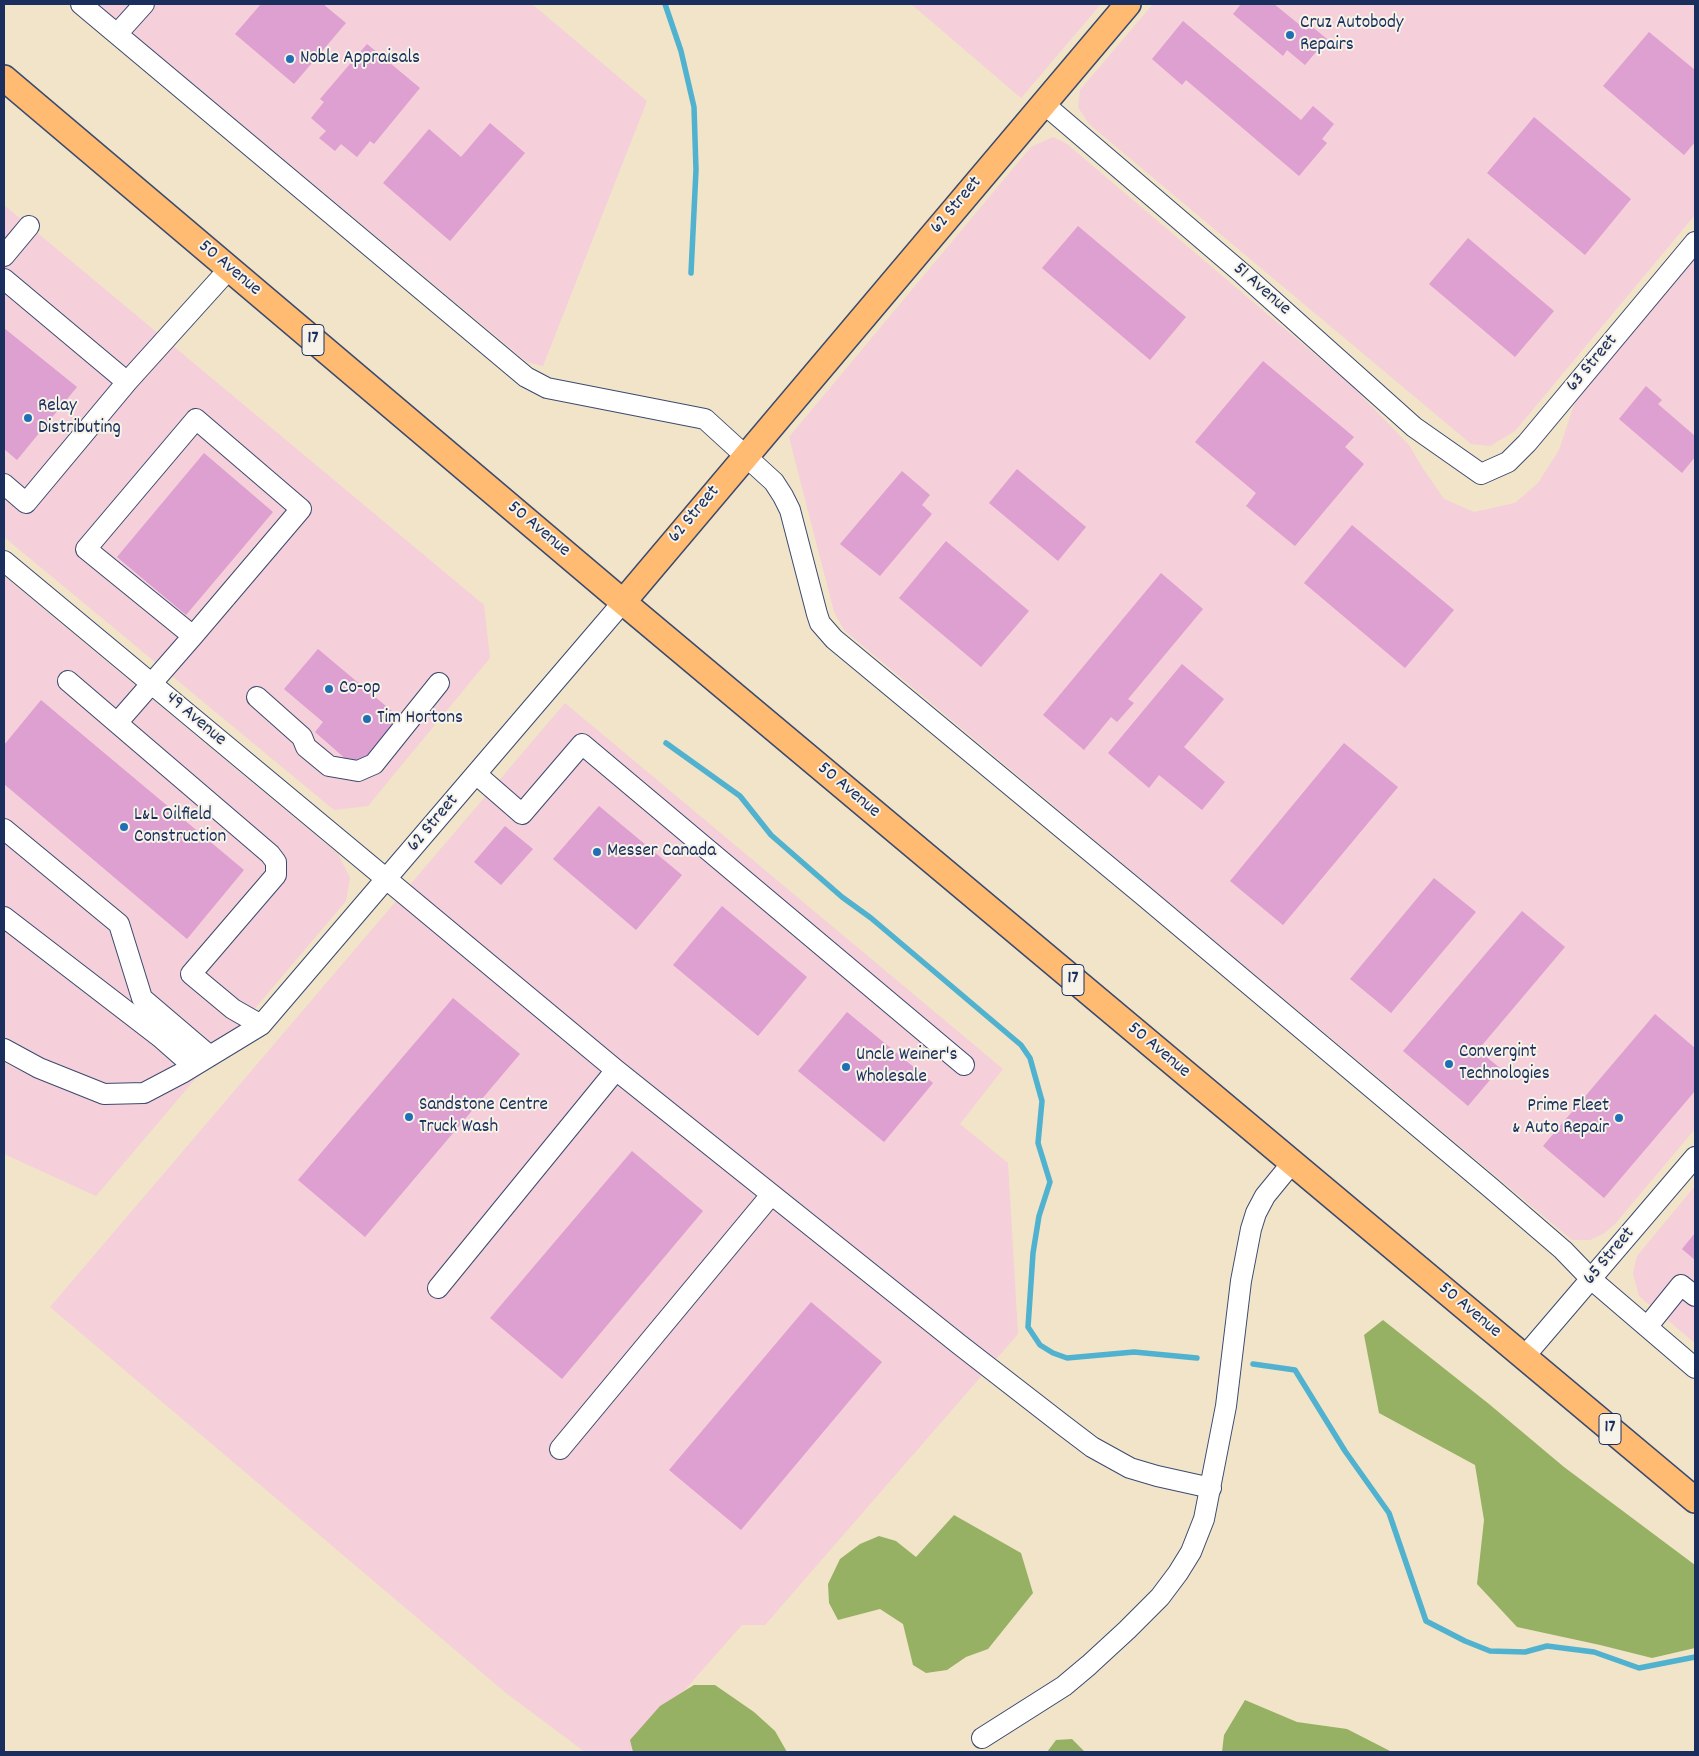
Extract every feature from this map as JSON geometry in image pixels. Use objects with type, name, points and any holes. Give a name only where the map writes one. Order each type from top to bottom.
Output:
[{"type":"main road","name":"62 Street","points":[[622,602],[1128,4]]},
{"type":"main road","name":"50 Avenue","points":[[4,78],[622,602],[1695,1500]]},
{"type":"street","points":[[81,4],[526,377],[547,388],[705,419],[774,482],[790,510],[816,614],[820,623],[834,639],[1144,896],[1491,1188],[1563,1250],[1591,1279],[1695,1368]]},
{"type":"street","points":[[117,34],[144,4]]},
{"type":"street","name":"51 Avenue","points":[[1044,104],[1243,274],[1414,426],[1481,474]]},
{"type":"street","points":[[4,256],[29,226]]},
{"type":"street","name":"63 Street","points":[[1481,474],[1508,462],[1527,443],[1695,242]]},
{"type":"street","points":[[4,484],[26,503],[127,382],[229,269]]},
{"type":"street","points":[[4,279],[127,382]]},
{"type":"street","points":[[117,723],[193,636],[301,509],[196,419],[86,549],[193,636]]},
{"type":"street","name":"49 Avenue","points":[[4,561],[616,1070],[960,1346],[1092,1447],[1130,1468],[1211,1488]]},
{"type":"street","name":"62 Street","points":[[4,1050],[39,1068],[104,1094],[144,1093],[261,1025],[622,602]]},
{"type":"street","points":[[68,681],[270,854],[276,862],[276,875],[191,974],[233,1009],[261,1025]]},
{"type":"street","points":[[257,697],[302,737],[306,747],[329,766],[358,771],[374,764],[439,683]]},
{"type":"street","points":[[476,774],[522,814],[582,744],[964,1065]]},
{"type":"street","points":[[4,829],[119,924],[142,998],[201,1061]]},
{"type":"street","points":[[4,917],[129,1014],[201,1061]]},
{"type":"street","points":[[438,1288],[616,1070]]},
{"type":"street","name":"65 Street","points":[[1524,1357],[1695,1157]]},
{"type":"street","points":[[982,1738],[1064,1686],[1128,1630],[1160,1597],[1178,1574],[1191,1552],[1204,1519],[1211,1488],[1226,1406],[1241,1281],[1251,1228],[1265,1196],[1292,1163]]},
{"type":"street","points":[[560,1449],[771,1195]]},
{"type":"street","points":[[1646,1327],[1681,1284],[1695,1296]]},
{"type":"shaded area","points":[[97,4],[532,4],[647,101],[543,366],[527,362]]},
{"type":"shaded area","points":[[911,4],[1101,4],[1021,98]]},
{"type":"shaded area","points":[[1153,4],[1695,4],[1695,215],[1515,431],[1490,446],[1471,444],[1089,124],[1078,107],[1080,90]]},
{"type":"shaded area","points":[[1053,137],[1067,144],[1352,386],[1409,445],[1444,499],[1474,512],[1515,503],[1538,483],[1559,450],[1576,399],[1695,258],[1695,1129],[1615,1224],[1603,1234],[1590,1240],[1572,1240],[844,630],[834,612],[789,437],[1031,147]]},
{"type":"shaded area","points":[[4,205],[484,605],[490,658],[368,806],[334,810],[4,537]]},
{"type":"shaded area","points":[[4,576],[338,854],[350,878],[346,901],[96,1196],[4,1154]]},
{"type":"shaded area","points":[[565,703],[1003,1069],[960,1124],[1008,1163],[1018,1334],[765,1625],[742,1625],[630,1752],[585,1752],[506,1693],[50,1307]]},
{"type":"shaded area","points":[[1695,1186],[1695,1343],[1639,1296],[1633,1274],[1637,1256]]},
{"type":"green space","points":[[1383,1320],[1489,1404],[1564,1467],[1695,1565],[1695,1648],[1652,1658],[1517,1627],[1477,1584],[1484,1520],[1475,1465],[1379,1413],[1364,1335]]},
{"type":"green space","points":[[954,1515],[1021,1553],[1033,1593],[988,1649],[966,1657],[947,1670],[926,1673],[913,1665],[903,1624],[880,1609],[838,1620],[829,1603],[828,1584],[840,1559],[860,1544],[879,1536],[896,1541],[916,1557]]},
{"type":"green space","points":[[694,1685],[715,1685],[754,1712],[775,1731],[787,1752],[633,1752],[630,1740],[660,1706]]},
{"type":"green space","points":[[1245,1700],[1297,1722],[1347,1729],[1392,1752],[1222,1752],[1224,1735]]},
{"type":"green space","points":[[1072,1739],[1085,1752],[1047,1752],[1056,1740]]},
{"type":"building","name":"Noble Appraisals","points":[[261,4],[323,4],[346,23],[294,84],[235,34]]},
{"type":"building","name":"Cruz Autobody Repairs","points":[[1241,4],[1274,4],[1306,30],[1310,25],[1327,39],[1305,65],[1287,50],[1283,56],[1233,14]]},
{"type":"building","points":[[1183,21],[1301,120],[1313,106],[1334,124],[1322,139],[1327,143],[1299,176],[1186,80],[1182,85],[1152,59]]},
{"type":"building","points":[[1649,32],[1695,70],[1695,142],[1684,155],[1603,86]]},
{"type":"building","points":[[367,44],[420,88],[374,144],[370,141],[357,157],[341,144],[335,151],[319,138],[326,131],[311,118],[324,102],[320,99]]},
{"type":"building","points":[[1534,117],[1631,199],[1585,255],[1487,173]]},
{"type":"building","points":[[490,123],[525,153],[450,241],[383,183],[429,129],[461,157]]},
{"type":"building","points":[[1078,226],[1186,317],[1150,360],[1042,268]]},
{"type":"building","points":[[1468,238],[1554,311],[1515,357],[1429,284]]},
{"type":"building","name":"Relay Distributing","points":[[4,328],[77,387],[17,460],[4,449]]},
{"type":"building","points":[[1263,361],[1354,437],[1345,447],[1364,464],[1295,546],[1246,506],[1256,493],[1195,442]]},
{"type":"building","points":[[1646,386],[1662,400],[1658,404],[1695,436],[1695,457],[1682,473],[1619,419]]},
{"type":"building","points":[[204,453],[273,512],[186,615],[117,557]]},
{"type":"building","points":[[1017,469],[1086,527],[1058,561],[989,503]]},
{"type":"building","points":[[902,471],[930,495],[922,505],[932,514],[880,576],[840,544]]},
{"type":"building","points":[[1352,525],[1454,610],[1405,668],[1304,583]]},
{"type":"building","points":[[946,541],[1029,611],[981,667],[899,598]]},
{"type":"building","points":[[1161,573],[1203,609],[1128,699],[1134,703],[1117,722],[1111,717],[1084,750],[1043,715]]},
{"type":"building","points":[[318,649],[399,717],[356,768],[315,732],[323,722],[284,689]]},
{"type":"building","points":[[1182,664],[1224,699],[1184,747],[1225,782],[1202,810],[1159,775],[1149,788],[1108,753]]},
{"type":"building","name":"L&L Oilfield Construction","points":[[41,700],[244,870],[187,939],[4,784],[4,745]]},
{"type":"building","points":[[1344,743],[1398,787],[1283,925],[1230,881]]},
{"type":"building","points":[[599,806],[682,875],[636,930],[553,859]]},
{"type":"building","points":[[505,826],[533,849],[501,885],[474,862]]},
{"type":"building","points":[[1434,878],[1476,912],[1391,1013],[1350,979]]},
{"type":"building","points":[[722,906],[807,977],[758,1036],[673,965]]},
{"type":"building","points":[[1522,911],[1565,947],[1478,1050],[1500,1068],[1468,1106],[1403,1051]]},
{"type":"building","name":"Sandstone Centre Truck Wash","points":[[453,998],[520,1054],[365,1237],[298,1180]]},
{"type":"building","points":[[847,1012],[933,1083],[884,1142],[798,1071]]},
{"type":"building","name":"Prime Fleet & Auto Repair","points":[[1655,1014],[1695,1048],[1695,1091],[1604,1198],[1543,1146]]},
{"type":"building","points":[[632,1151],[703,1211],[562,1379],[490,1318]]},
{"type":"building","points":[[1695,1233],[1695,1260],[1682,1249]]},
{"type":"building","points":[[811,1302],[882,1362],[741,1530],[669,1470]]},
{"type":"waterway","points":[[665,4],[681,51],[694,107],[696,170],[691,273]]},
{"type":"waterway","points":[[666,743],[740,796],[771,835],[842,897],[871,918],[1021,1045],[1030,1058],[1042,1101],[1038,1143],[1050,1182],[1039,1216],[1033,1253],[1028,1327],[1040,1345],[1053,1353],[1067,1358],[1134,1352],[1197,1358]]},
{"type":"waterway","points":[[1253,1364],[1295,1370],[1345,1451],[1389,1513],[1426,1621],[1465,1641],[1490,1651],[1525,1652],[1547,1646],[1594,1652],[1639,1668],[1695,1657]]},
{"type":"place","name":"Cruz Autobody Repairs","points":[[1290,35]]},
{"type":"place","name":"Noble Appraisals","points":[[290,59]]},
{"type":"place","name":"Relay Distributing","points":[[28,418]]},
{"type":"place","name":"Co-op","points":[[329,689]]},
{"type":"place","name":"Tim Hortons","points":[[367,719]]},
{"type":"place","name":"L&L Oilfield Construction","points":[[124,827]]},
{"type":"place","name":"Messer Canada","points":[[597,852]]},
{"type":"place","name":"Convergint Technologies","points":[[1449,1064]]},
{"type":"place","name":"Uncle Weiner's Wholesale","points":[[846,1067]]},
{"type":"place","name":"Sandstone Centre Truck Wash","points":[[409,1117]]},
{"type":"place","name":"Prime Fleet & Auto Repair","points":[[1619,1118]]}]
